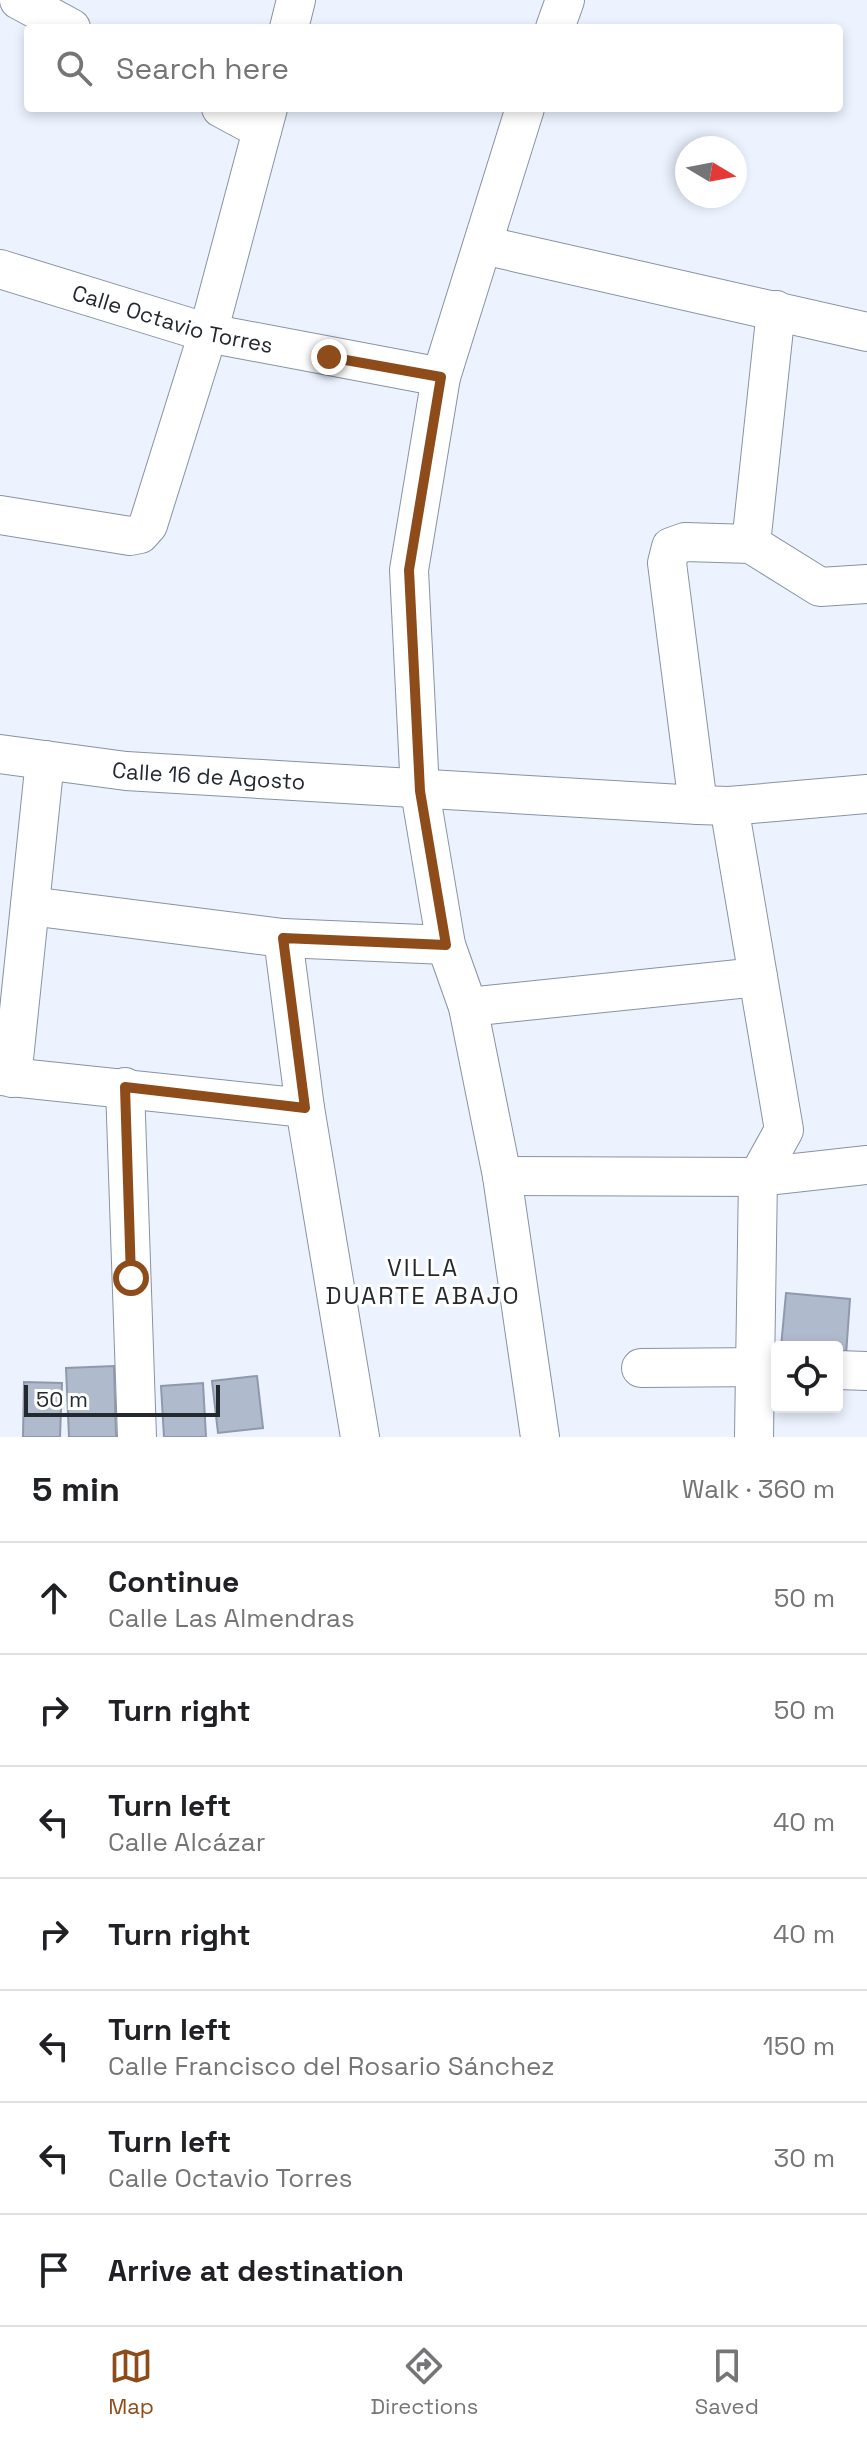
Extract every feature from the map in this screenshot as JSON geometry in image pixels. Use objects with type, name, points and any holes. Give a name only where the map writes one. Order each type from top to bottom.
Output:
[{"type":"street","points":[[19,0],[64,24]]},
{"type":"street","points":[[290,24],[296,0]]},
{"type":"street","points":[[556,24],[565,0]]},
{"type":"street","points":[[0,515],[130,536],[140,534],[148,525],[208,333],[265,119],[237,112]]},
{"type":"street","points":[[524,112],[441,377],[409,570],[420,791],[446,945],[468,1007],[502,1176],[540,1437]]},
{"type":"street","points":[[483,245],[867,332]]},
{"type":"street","name":"Calle Octavio Torres","points":[[0,269],[208,333],[441,377]]},
{"type":"street","points":[[751,544],[776,310]]},
{"type":"street","points":[[754,1437],[766,1366],[758,1177],[784,1130],[758,977],[714,806],[667,563],[671,547],[685,542],[751,544],[820,587],[867,584]]},
{"type":"street","name":"Calle 16 de Agosto","points":[[0,754],[126,771],[420,791],[714,806],[867,794]]},
{"type":"street","points":[[45,760],[30,906],[6,1077],[305,1108]]},
{"type":"street","points":[[30,906],[283,938],[446,945]]},
{"type":"street","points":[[283,938],[305,1108],[360,1437]]},
{"type":"street","points":[[468,1007],[758,977]]},
{"type":"street","points":[[125,1087],[137,1437]]},
{"type":"street","points":[[502,1176],[758,1177],[867,1165]]},
{"type":"street","points":[[641,1368],[766,1366]]},
{"type":"street","points":[[843,1370],[867,1371]]},
{"type":"building","points":[[786,1293],[850,1299],[846,1355],[843,1355],[843,1341],[782,1341]]},
{"type":"building","points":[[114,1366],[116,1437],[69,1437],[66,1368]]},
{"type":"building","points":[[257,1376],[263,1428],[218,1433],[212,1381]]},
{"type":"building","points":[[24,1382],[62,1383],[60,1437],[23,1437]]},
{"type":"building","points":[[203,1383],[206,1437],[164,1437],[161,1386]]},
{"type":"district","name":"VILLA DUARTE ABAJO","points":[[423,1282]]},
{"type":"route","points":[[131,1278],[125,1087],[305,1108],[283,938],[446,945],[420,791],[409,570],[441,377],[329,357]]}]
